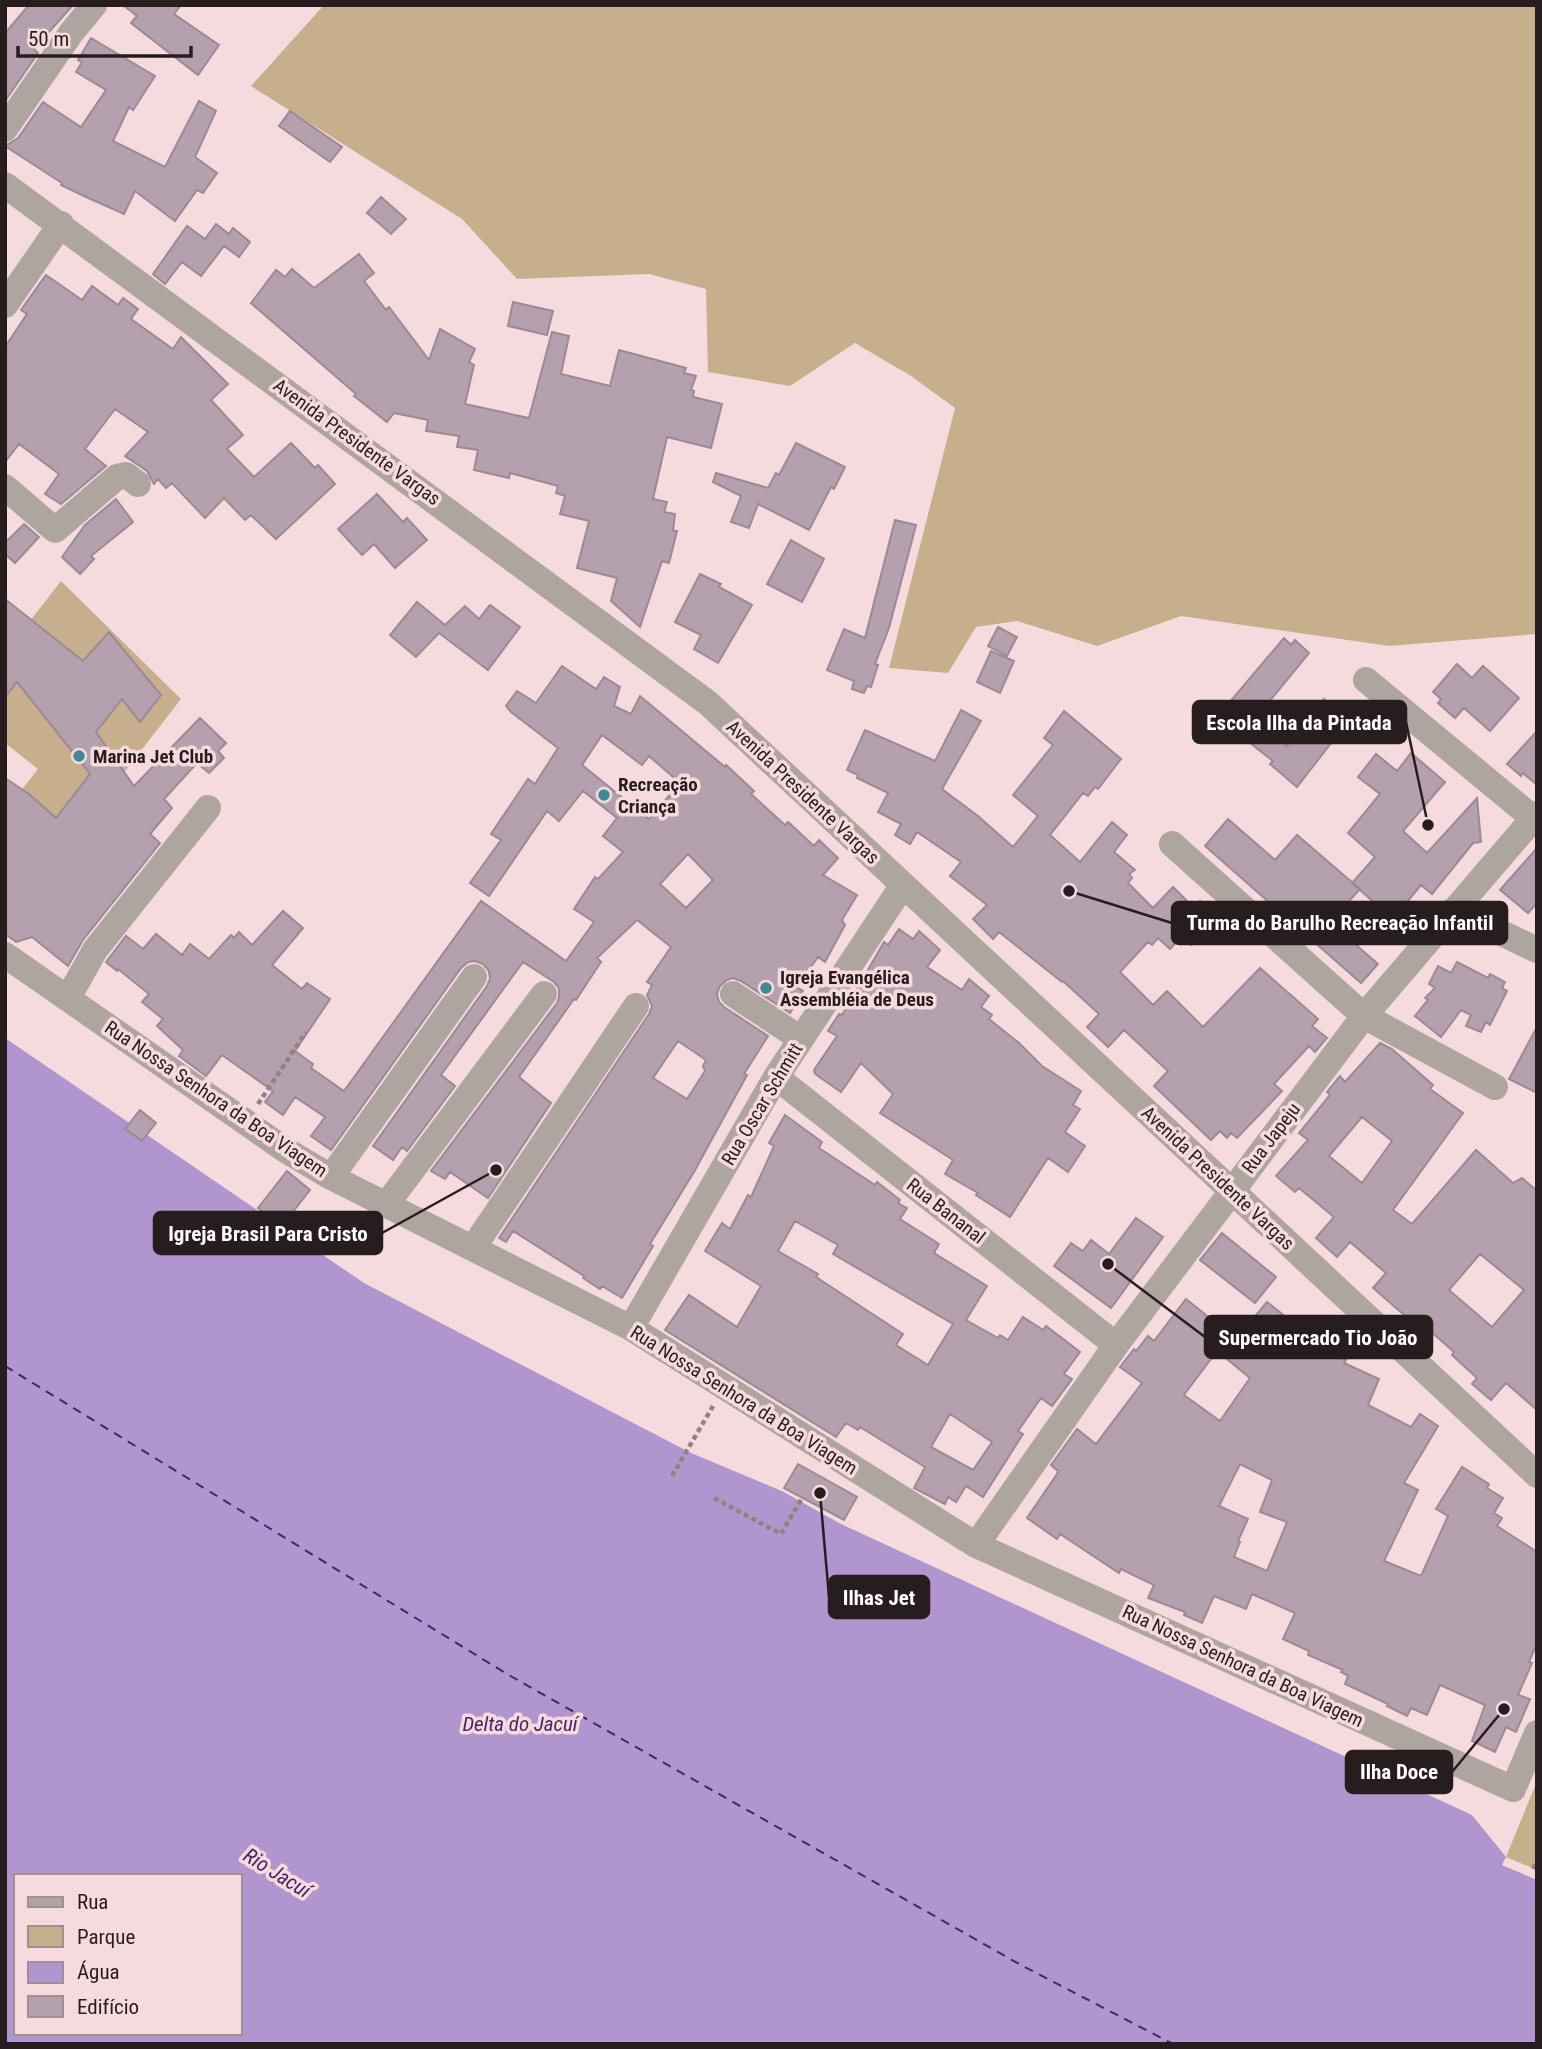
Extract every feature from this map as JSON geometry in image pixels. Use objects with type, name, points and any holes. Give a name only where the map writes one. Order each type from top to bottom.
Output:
[{"type":"street","points":[[5,128],[71,33],[94,5]]},
{"type":"street","name":"Avenida Presidente Vargas","points":[[5,186],[61,224],[708,703],[1537,1475]]},
{"type":"street","points":[[5,305],[61,224]]},
{"type":"street","points":[[5,487],[55,530],[117,477],[126,475],[138,484]]},
{"type":"street","points":[[1366,680],[1535,816]]},
{"type":"street","points":[[68,998],[95,950],[208,807]]},
{"type":"street","name":"Rua Japeju","points":[[976,1545],[1116,1345],[1364,1016],[1535,816]]},
{"type":"street","points":[[1172,844],[1364,1016],[1495,1087]]},
{"type":"street","name":"Rua Oscar Schmitt","points":[[631,1328],[776,1077],[903,885]]},
{"type":"street","points":[[1454,910],[1537,950]]},
{"type":"street","name":"Rua Nossa Senhora da Boa Viagem","points":[[5,955],[287,1152],[331,1177],[631,1328],[976,1545],[1513,1789],[1537,1733]]},
{"type":"street","points":[[331,1177],[474,976]]},
{"type":"street","points":[[386,1205],[544,994]]},
{"type":"street","points":[[733,994],[801,1039]]},
{"type":"street","points":[[472,1248],[636,1006]]},
{"type":"street","name":"Rua Bananal","points":[[776,1077],[1116,1345]]},
{"type":"path","points":[[246,1121],[306,1032]]},
{"type":"path","points":[[250,1242],[268,1216]]},
{"type":"path","points":[[672,1476],[724,1387]]},
{"type":"path","points":[[714,1498],[781,1534],[802,1498]]},
{"type":"path","points":[[1533,1868],[1537,1861]]},
{"type":"green space","points":[[324,5],[1537,5],[1537,634],[1389,646],[1181,616],[1097,646],[1017,621],[976,627],[948,673],[889,668],[955,408],[911,376],[855,343],[790,386],[708,372],[706,289],[649,274],[517,279],[462,219],[251,86]]},
{"type":"green space","name":"Marina Jet Club","points":[[61,581],[181,699],[9,921],[5,811],[38,769],[5,743],[5,653]]},
{"type":"green space","points":[[1537,1781],[1537,1870],[1506,1857]]},
{"type":"water","name":"Delta do Jacuí","points":[[5,1038],[364,1283],[691,1453],[782,1491],[841,1524],[1472,1815],[1506,1857],[1502,1865],[1537,1880],[1537,2044],[5,2044]]},
{"type":"building","points":[[29,5],[73,5],[34,49],[38,53],[5,101],[5,33]]},
{"type":"building","points":[[123,5],[181,5],[174,14],[219,45],[198,75],[131,23],[137,16]]},
{"type":"building","points":[[91,38],[155,76],[133,110],[129,107],[113,141],[165,167],[199,101],[216,111],[195,157],[217,173],[203,193],[197,190],[175,221],[135,191],[124,214],[61,185],[62,183],[5,146],[18,138],[43,102],[81,127],[106,90],[76,72],[82,62],[78,60]]},
{"type":"building","points":[[290,111],[342,147],[330,162],[279,126]]},
{"type":"building","points":[[381,197],[406,219],[391,234],[367,213]]},
{"type":"building","points":[[216,224],[229,234],[233,228],[250,242],[239,257],[224,246],[201,276],[182,262],[165,284],[153,274],[187,226],[205,239]]},
{"type":"building","points":[[359,254],[374,273],[364,281],[386,310],[389,307],[429,360],[440,329],[475,349],[469,362],[474,365],[465,404],[529,418],[552,332],[569,336],[561,374],[610,386],[619,350],[686,368],[684,373],[696,376],[691,390],[694,391],[693,397],[722,404],[711,448],[667,437],[653,499],[667,502],[664,512],[675,514],[673,531],[677,531],[669,563],[662,561],[640,627],[611,601],[617,578],[577,568],[589,521],[560,514],[565,496],[556,493],[558,486],[510,473],[509,478],[474,470],[478,450],[457,447],[459,436],[426,431],[428,420],[394,413],[387,422],[354,396],[356,394],[251,303],[276,270],[285,277],[292,269],[314,288]]},
{"type":"building","points":[[46,275],[82,300],[92,286],[118,305],[123,298],[138,309],[131,319],[173,349],[181,337],[228,384],[211,400],[243,435],[227,449],[254,477],[291,443],[315,468],[318,465],[335,484],[276,539],[251,515],[245,520],[224,498],[205,518],[172,483],[166,488],[158,479],[154,484],[147,471],[125,456],[148,432],[115,409],[85,449],[106,466],[61,504],[45,494],[59,474],[19,444],[5,462],[5,347],[27,314],[21,310]]},
{"type":"building","points":[[513,302],[553,311],[547,335],[508,326]]},
{"type":"building","points":[[796,443],[845,467],[834,489],[831,487],[809,530],[758,504],[749,528],[731,522],[741,496],[713,482],[716,473],[768,488],[776,473],[779,475]]},
{"type":"building","points":[[377,494],[403,522],[407,518],[427,540],[395,568],[374,544],[362,555],[338,529]]},
{"type":"building","points":[[116,499],[133,522],[91,556],[94,559],[80,574],[62,557],[85,525]]},
{"type":"building","points":[[895,520],[916,525],[889,628],[875,664],[878,665],[871,687],[867,686],[864,693],[852,689],[854,681],[827,670],[844,629],[865,638]]},
{"type":"building","points":[[24,524],[39,537],[15,563],[5,554],[5,543]]},
{"type":"building","points":[[791,540],[824,559],[802,602],[767,584]]},
{"type":"building","points":[[700,574],[721,584],[719,587],[752,605],[718,663],[694,649],[701,635],[675,622]]},
{"type":"building","points":[[5,599],[83,661],[109,632],[161,695],[140,722],[122,699],[96,732],[134,786],[200,718],[226,743],[218,751],[224,758],[209,773],[197,763],[164,799],[172,808],[150,834],[160,843],[83,940],[68,966],[32,937],[16,942],[5,934],[5,778],[29,794],[56,818],[90,774],[17,682],[5,697]]},
{"type":"building","points":[[417,602],[445,625],[465,606],[479,619],[490,605],[520,627],[488,670],[439,633],[416,657],[390,635]]},
{"type":"building","points":[[998,627],[1017,637],[1007,656],[988,646]]},
{"type":"building","points":[[1284,638],[1291,645],[1295,640],[1309,653],[1255,719],[1287,746],[1324,699],[1349,720],[1297,787],[1270,764],[1273,761],[1217,717]]},
{"type":"building","points":[[991,651],[1014,661],[1000,693],[977,682]]},
{"type":"building","points":[[1457,664],[1472,678],[1483,666],[1519,698],[1490,731],[1464,708],[1455,718],[1438,703],[1441,699],[1433,692]]},
{"type":"building","points":[[562,666],[596,689],[604,677],[620,687],[614,706],[631,714],[640,696],[725,767],[726,765],[754,791],[751,794],[785,825],[788,822],[814,846],[819,840],[838,858],[823,875],[857,895],[842,920],[845,925],[825,962],[818,957],[797,987],[803,991],[790,1013],[741,981],[733,978],[720,986],[717,994],[719,1002],[768,1036],[744,1074],[747,1075],[622,1298],[602,1286],[600,1289],[513,1231],[506,1242],[499,1238],[649,1014],[652,1006],[647,995],[652,985],[647,982],[671,947],[637,920],[597,958],[601,962],[519,1077],[551,1103],[488,1198],[450,1172],[445,1179],[431,1171],[557,1003],[559,988],[523,962],[441,1075],[455,1086],[407,1151],[402,1147],[393,1160],[373,1146],[487,986],[489,971],[483,964],[468,962],[461,968],[331,1150],[311,1136],[325,1117],[295,1097],[283,1115],[265,1102],[273,1091],[222,1055],[206,1076],[179,1056],[183,1050],[157,1026],[163,1019],[142,1002],[149,994],[106,962],[126,936],[143,949],[156,934],[182,955],[190,944],[209,959],[231,935],[234,938],[239,932],[252,945],[283,911],[303,928],[272,965],[302,989],[307,983],[330,999],[295,1051],[313,1064],[311,1068],[344,1091],[481,901],[566,961],[594,922],[574,909],[595,877],[598,879],[623,852],[603,836],[617,818],[583,791],[559,821],[547,811],[489,896],[470,883],[501,840],[491,834],[528,779],[535,784],[558,748],[506,706],[517,691],[536,703]],"holes":[[[602,735],[642,765],[649,756],[680,783],[649,819],[582,765]],[[688,854],[713,880],[686,908],[660,884]],[[678,1041],[706,1060],[703,1066],[705,1071],[687,1099],[653,1078]]]},
{"type":"building","points":[[961,710],[981,721],[942,789],[1013,847],[1038,816],[1013,795],[1053,745],[1044,738],[1064,711],[1121,759],[1098,789],[1095,787],[1088,796],[1083,793],[1050,835],[1080,862],[1112,822],[1127,835],[1114,852],[1135,870],[1129,874],[1132,878],[1128,883],[1153,908],[1173,887],[1194,908],[1200,901],[1217,918],[1191,945],[1182,936],[1170,949],[1158,938],[1152,945],[1148,942],[1120,972],[1153,1005],[1167,991],[1203,1027],[1260,968],[1318,1019],[1312,1026],[1327,1038],[1315,1052],[1309,1046],[1274,1084],[1282,1091],[1237,1138],[1231,1133],[1227,1138],[1220,1131],[1211,1140],[1154,1086],[1168,1071],[1124,1030],[1108,1047],[1087,1027],[1099,1014],[1063,981],[999,932],[993,939],[973,919],[987,905],[950,876],[961,862],[917,832],[910,844],[895,835],[901,824],[878,812],[888,793],[847,770],[865,730],[935,761]]},
{"type":"building","points":[[1537,731],[1537,785],[1507,764]]},
{"type":"building","points":[[1411,753],[1445,782],[1403,831],[1427,853],[1477,798],[1481,842],[1473,843],[1432,894],[1421,885],[1393,919],[1352,883],[1375,857],[1348,833],[1380,794],[1358,777],[1376,754],[1397,771]]},
{"type":"building","points":[[1228,819],[1275,860],[1297,835],[1360,889],[1330,922],[1378,964],[1361,983],[1205,846]]},
{"type":"building","points":[[1537,848],[1537,903],[1528,913],[1500,890]]},
{"type":"building","points":[[899,929],[913,939],[919,931],[940,950],[927,967],[962,990],[969,979],[989,996],[981,1007],[992,1015],[989,1019],[1042,1066],[1081,1091],[1073,1105],[1080,1109],[1065,1132],[1085,1146],[1068,1172],[1048,1158],[1010,1217],[976,1195],[978,1193],[945,1174],[953,1160],[880,1113],[893,1094],[861,1063],[841,1092],[815,1074],[814,1070],[837,1036],[828,1031],[839,1014],[842,1015],[884,942],[888,945]]},
{"type":"building","points":[[1457,962],[1488,978],[1490,974],[1505,982],[1502,988],[1507,991],[1490,1025],[1486,1022],[1481,1032],[1466,1026],[1471,1015],[1461,1010],[1441,1037],[1415,1016],[1428,1000],[1425,998],[1435,988],[1429,984],[1438,966],[1451,973]]},
{"type":"building","points":[[1537,1027],[1537,1093],[1509,1079]]},
{"type":"building","points":[[1380,1043],[1392,1049],[1433,1085],[1430,1089],[1463,1113],[1393,1210],[1412,1224],[1476,1150],[1513,1183],[1522,1178],[1537,1191],[1537,1410],[1506,1383],[1491,1400],[1472,1384],[1477,1378],[1452,1355],[1454,1352],[1420,1322],[1417,1326],[1373,1288],[1386,1273],[1350,1242],[1337,1257],[1316,1238],[1334,1217],[1299,1188],[1295,1192],[1276,1176],[1308,1140],[1299,1133],[1330,1095],[1327,1092],[1340,1076],[1345,1082]],"holes":[[[1362,1117],[1392,1141],[1362,1183],[1329,1156]],[[1480,1254],[1524,1290],[1492,1327],[1449,1290]]]},
{"type":"building","points":[[140,1110],[156,1123],[142,1141],[125,1129]]},
{"type":"building","points":[[785,1115],[822,1142],[819,1148],[875,1185],[877,1182],[900,1200],[898,1203],[907,1208],[900,1219],[939,1244],[934,1253],[987,1286],[966,1320],[998,1338],[1000,1335],[1008,1340],[1023,1317],[1043,1330],[1046,1326],[1080,1352],[1064,1374],[1072,1379],[1052,1406],[1041,1398],[1018,1431],[1023,1434],[983,1497],[966,1486],[956,1502],[948,1497],[945,1504],[914,1488],[925,1467],[860,1427],[858,1430],[846,1423],[836,1437],[665,1330],[689,1295],[737,1327],[761,1286],[705,1251],[722,1223],[730,1229],[748,1195],[751,1197],[774,1146],[769,1143]],"holes":[[[795,1221],[838,1245],[833,1254],[953,1324],[928,1365],[896,1345],[903,1334],[816,1277],[818,1274],[778,1251]],[[950,1414],[992,1442],[973,1470],[931,1447]]]},
{"type":"building","points":[[287,1171],[310,1190],[281,1227],[258,1208]]},
{"type":"building","points":[[1136,1218],[1163,1237],[1111,1308],[1054,1266],[1071,1243],[1083,1251],[1091,1240],[1109,1254]]},
{"type":"building","points":[[1222,1233],[1276,1277],[1255,1303],[1200,1260]]},
{"type":"building","points":[[1186,1299],[1236,1339],[1267,1302],[1312,1338],[1313,1336],[1336,1348],[1333,1354],[1346,1360],[1344,1363],[1379,1379],[1368,1405],[1411,1427],[1420,1414],[1438,1426],[1404,1483],[1418,1490],[1384,1561],[1421,1576],[1448,1516],[1436,1509],[1462,1467],[1489,1484],[1487,1488],[1503,1498],[1494,1513],[1502,1518],[1497,1526],[1537,1552],[1537,1643],[1529,1662],[1532,1663],[1518,1695],[1530,1699],[1516,1732],[1506,1727],[1495,1752],[1472,1741],[1485,1705],[1440,1685],[1427,1715],[1411,1708],[1407,1716],[1345,1684],[1348,1676],[1341,1672],[1343,1670],[1308,1655],[1309,1651],[1283,1639],[1295,1613],[1252,1594],[1246,1609],[1214,1596],[1202,1623],[1184,1615],[1185,1612],[1148,1598],[1154,1585],[1121,1569],[1119,1573],[1060,1534],[1057,1539],[1027,1518],[1057,1474],[1058,1471],[1051,1465],[1077,1429],[1096,1444],[1142,1383],[1120,1367],[1148,1336],[1154,1341]],"holes":[[[1217,1351],[1250,1378],[1220,1421],[1184,1395]],[[1240,1464],[1272,1480],[1260,1512],[1287,1522],[1267,1571],[1234,1557],[1248,1519],[1219,1506]]]},
{"type":"building","points":[[798,1464],[857,1497],[844,1520],[784,1488]]},
{"type":"ferry route","points":[[5,1366],[507,1674],[1021,1965],[1173,2044]]},
{"type":"place","name":"Marina Jet Club","points":[[79,756]]},
{"type":"place","name":"Recreação Criança","points":[[604,795]]},
{"type":"place","name":"Escola Ilha da Pintada","points":[[1428,825]]},
{"type":"place","name":"Turma do Barulho Recreação Infantil","points":[[1069,891]]},
{"type":"place","name":"Igreja Evangélica Assembléia de Deus","points":[[766,988]]},
{"type":"place","name":"Igreja Brasil Para Cristo","points":[[496,1170]]},
{"type":"place","name":"Supermercado Tio João","points":[[1108,1264]]},
{"type":"place","name":"Ilhas Jet","points":[[820,1493]]},
{"type":"place","name":"Ilha Doce","points":[[1504,1709]]},
{"type":"water label","name":"Rio Jacuí","points":[[277,1873]]}]
